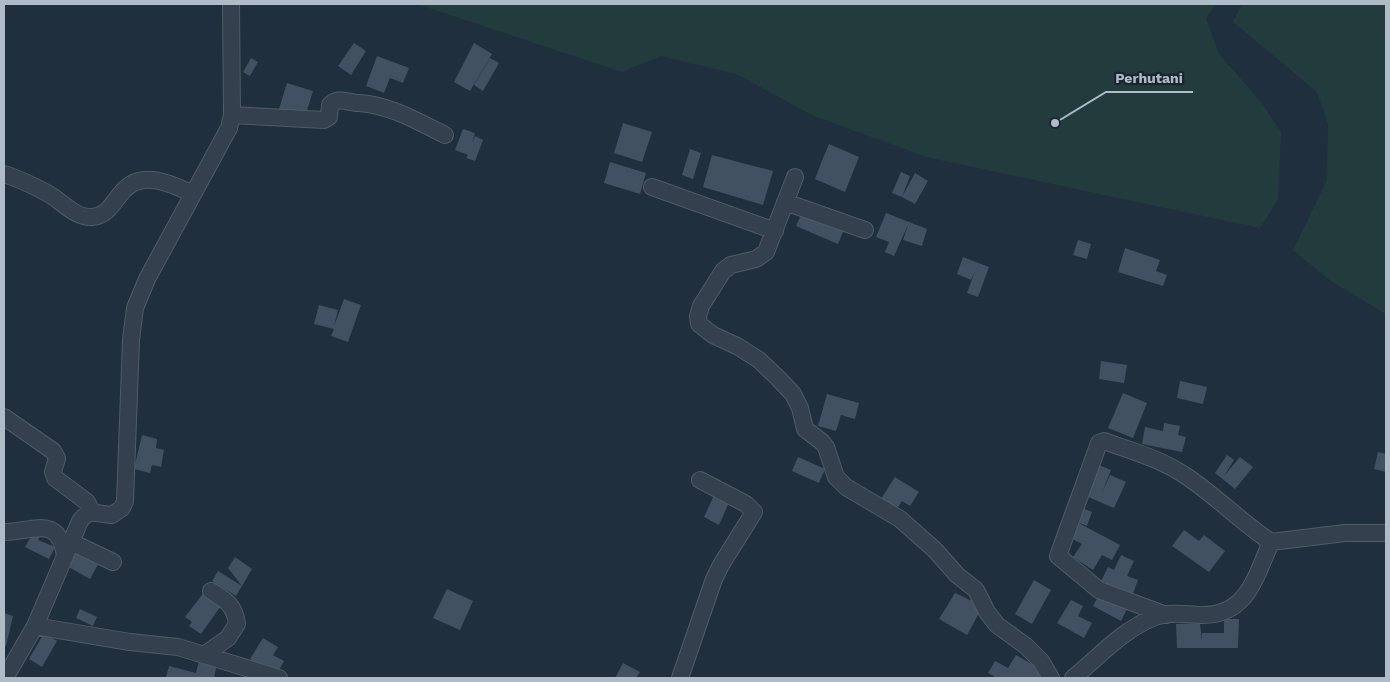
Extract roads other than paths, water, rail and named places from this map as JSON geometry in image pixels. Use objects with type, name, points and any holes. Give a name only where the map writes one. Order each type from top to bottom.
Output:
[{"type":"street","points":[[5,678],[35,626],[80,521],[87,513],[112,515],[122,508],[124,501],[131,340],[135,308],[147,279],[229,128],[232,115],[231,4]]},
{"type":"street","points":[[232,115],[324,120],[329,117],[330,105],[338,100],[375,104],[446,134]]},
{"type":"street","points":[[4,174],[50,195],[83,216],[91,217],[108,211],[124,190],[139,181],[160,180],[193,194]]},
{"type":"street","points":[[796,177],[766,252],[756,259],[731,265],[723,271],[701,306],[698,316],[699,324],[712,335],[737,346],[759,360],[777,377],[793,394],[800,408],[805,429],[826,447],[836,478],[846,487],[900,519],[935,550],[957,575],[976,590],[987,612],[997,625],[1031,651],[1041,661],[1051,678]]},
{"type":"street","points":[[652,187],[775,231]]},
{"type":"street","points":[[785,202],[865,230]]},
{"type":"street","points":[[4,417],[52,451],[57,458],[53,472],[55,478],[87,502],[92,512]]},
{"type":"street","points":[[1166,615],[1099,590],[1058,556],[1099,443],[1104,441],[1174,469],[1271,542],[1345,533],[1386,533]]},
{"type":"street","points":[[680,678],[721,565],[754,512],[746,504],[700,480]]},
{"type":"street","points":[[4,532],[38,527],[49,529],[59,536],[68,549],[113,562]]},
{"type":"street","points":[[1073,678],[1120,636],[1157,616],[1220,614],[1238,605],[1251,587],[1271,542]]},
{"type":"street","points":[[204,655],[228,638],[237,624],[235,609],[224,598],[211,591]]},
{"type":"street","points":[[35,626],[130,642],[178,647],[279,678]]},
{"type":"place","name":"Perhutani","points":[[1055,123]]}]
